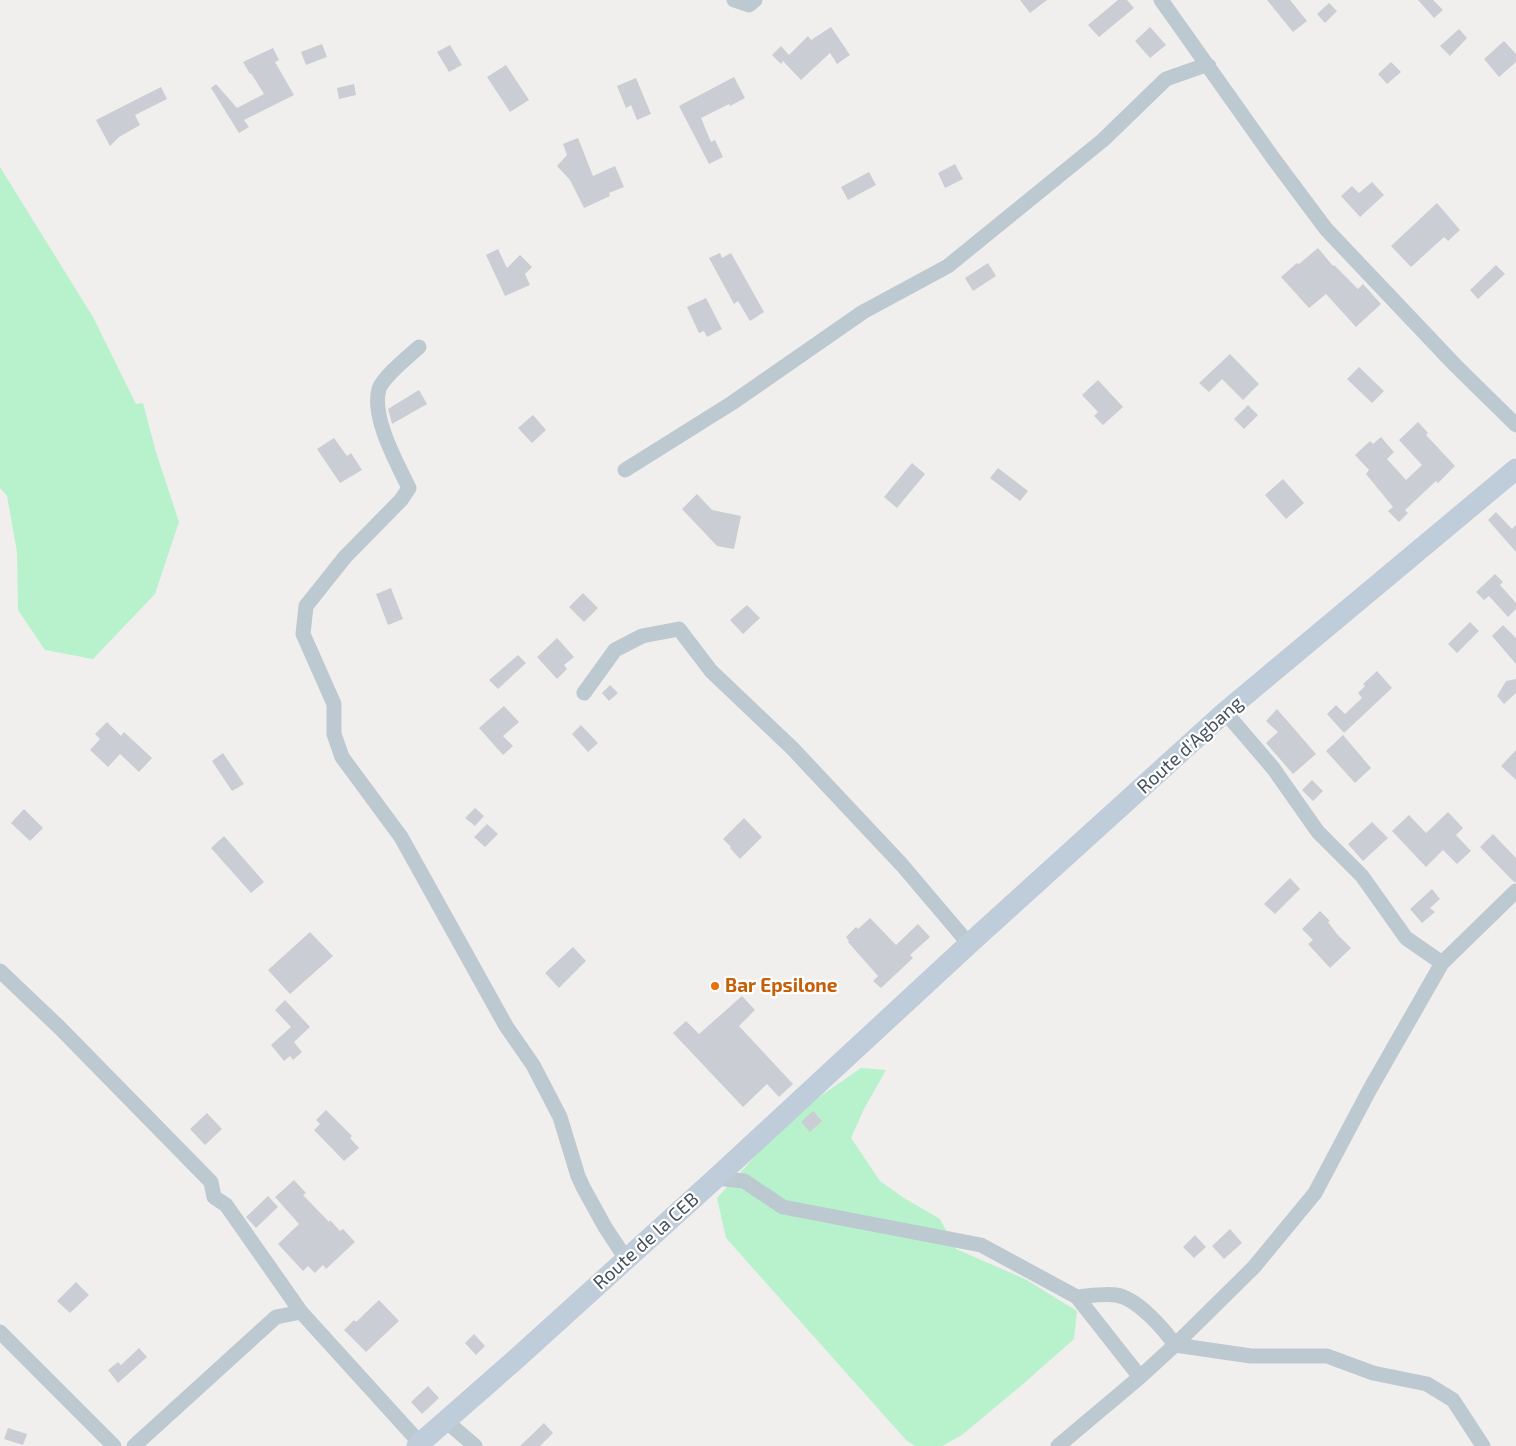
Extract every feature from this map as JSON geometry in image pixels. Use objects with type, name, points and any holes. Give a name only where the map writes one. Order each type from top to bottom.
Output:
[{"type":"main road","name":"Route d'Agbang","points":[[873,1033],[1225,712],[1516,469]]},
{"type":"main road","name":"Route de la CEB","points":[[418,1444],[716,1178],[873,1033]]},
{"type":"street","points":[[734,0],[749,5],[755,0]]},
{"type":"street","points":[[1161,0],[1326,229],[1455,365],[1516,425]]},
{"type":"street","points":[[625,470],[732,403],[863,312],[948,266],[1103,140],[1166,79],[1203,66],[1209,66]]},
{"type":"street","points":[[419,347],[399,364],[379,388],[378,411],[384,433],[409,488],[401,500],[345,557],[306,606],[303,634],[334,704],[334,734],[342,757],[401,837],[506,1026],[533,1065],[560,1117],[583,1187],[605,1227],[626,1259]]},
{"type":"street","points":[[584,693],[615,650],[642,636],[679,629],[711,671],[792,748],[902,865],[969,944]]},
{"type":"street","points":[[1225,712],[1273,768],[1318,832],[1362,876],[1406,938],[1442,963]]},
{"type":"street","points":[[1058,1446],[1140,1377],[1254,1267],[1315,1193],[1370,1089],[1442,963],[1516,891]]},
{"type":"street","points":[[0,971],[60,1028],[211,1182],[214,1197],[226,1205],[301,1312],[418,1444]]},
{"type":"street","points":[[716,1178],[744,1181],[783,1207],[982,1245],[1077,1297],[1140,1377]]},
{"type":"street","points":[[1077,1297],[1117,1295],[1138,1306],[1165,1331],[1175,1345],[1251,1356],[1328,1356],[1373,1373],[1427,1384],[1452,1400],[1483,1446]]},
{"type":"street","points":[[134,1446],[276,1317],[301,1312]]},
{"type":"street","points":[[0,1332],[114,1446]]},
{"type":"street","points":[[446,1421],[475,1446]]},
{"type":"green space","points":[[0,167],[93,317],[136,404],[143,403],[156,452],[179,522],[155,594],[93,659],[45,650],[18,610],[17,552],[7,496],[0,488]]},
{"type":"green space","points":[[861,1068],[886,1070],[864,1109],[851,1138],[880,1181],[904,1198],[940,1219],[956,1249],[1025,1279],[1077,1311],[1074,1339],[962,1435],[942,1446],[915,1446],[906,1440],[726,1238],[717,1198],[758,1153],[806,1106]]},
{"type":"building","points":[[1020,0],[1047,0],[1030,13]]},
{"type":"building","points":[[1118,0],[1127,0],[1134,8],[1099,37],[1088,25]]},
{"type":"building","points":[[1267,0],[1290,0],[1307,21],[1293,32]]},
{"type":"building","points":[[1418,0],[1433,0],[1443,10],[1434,18]]},
{"type":"building","points":[[1329,3],[1337,11],[1325,23],[1317,14]]},
{"type":"building","points":[[831,27],[850,55],[837,64],[830,53],[801,80],[783,61],[781,64],[772,55],[781,46],[789,55],[808,36],[811,40]]},
{"type":"building","points":[[1150,27],[1166,45],[1150,58],[1135,41]]},
{"type":"building","points":[[1459,29],[1467,38],[1450,56],[1440,46]]},
{"type":"building","points":[[1504,41],[1516,54],[1516,62],[1499,77],[1484,59]]},
{"type":"building","points":[[322,44],[327,57],[306,65],[301,52]]},
{"type":"building","points":[[450,45],[462,65],[449,72],[437,52]]},
{"type":"building","points":[[273,48],[279,60],[275,62],[294,95],[244,120],[249,127],[239,133],[211,88],[216,84],[237,108],[264,94],[243,62]]},
{"type":"building","points":[[1391,62],[1401,72],[1387,84],[1378,74]]},
{"type":"building","points":[[506,65],[529,100],[510,112],[487,77]]},
{"type":"building","points":[[734,77],[745,98],[701,118],[711,142],[715,140],[723,157],[709,164],[679,106]]},
{"type":"building","points":[[636,78],[651,114],[637,120],[631,105],[626,108],[617,86]]},
{"type":"building","points":[[354,84],[356,95],[339,99],[337,88]]},
{"type":"building","points":[[161,87],[167,99],[135,115],[140,125],[119,137],[110,146],[96,120]]},
{"type":"building","points":[[578,138],[593,176],[615,166],[624,187],[609,193],[610,196],[584,208],[570,180],[557,166],[567,155],[563,144]]},
{"type":"building","points":[[955,164],[963,179],[945,188],[938,173]]},
{"type":"building","points":[[869,172],[876,185],[848,200],[841,187]]},
{"type":"building","points":[[1372,182],[1384,195],[1360,217],[1341,196],[1352,186],[1359,193]]},
{"type":"building","points":[[1437,203],[1460,230],[1448,241],[1444,237],[1411,267],[1391,246]]},
{"type":"building","points":[[1318,248],[1333,266],[1358,289],[1363,284],[1381,304],[1356,327],[1326,294],[1309,308],[1281,277]]},
{"type":"building","points":[[498,249],[507,268],[520,255],[532,267],[525,274],[530,285],[505,296],[486,255]]},
{"type":"building","points":[[720,253],[722,258],[731,253],[764,312],[750,321],[738,301],[734,304],[709,258]]},
{"type":"building","points":[[988,263],[996,276],[973,291],[965,278]]},
{"type":"building","points":[[1496,265],[1505,274],[1478,299],[1470,290]]},
{"type":"building","points":[[706,298],[722,329],[707,337],[704,331],[699,333],[687,307]]},
{"type":"building","points":[[1230,354],[1259,384],[1243,400],[1222,379],[1209,392],[1199,383]]},
{"type":"building","points":[[1359,367],[1384,391],[1372,403],[1347,379]]},
{"type":"building","points":[[1098,380],[1123,407],[1103,425],[1094,416],[1098,412],[1082,395]]},
{"type":"building","points":[[419,390],[427,404],[392,424],[388,409]]},
{"type":"building","points":[[1248,405],[1258,415],[1244,429],[1234,419]]},
{"type":"building","points":[[533,415],[546,430],[532,443],[518,428]]},
{"type":"building","points":[[1418,422],[1428,433],[1426,435],[1455,466],[1438,483],[1436,481],[1405,510],[1408,513],[1399,522],[1388,511],[1393,507],[1366,474],[1369,470],[1355,455],[1370,441],[1373,444],[1381,437],[1394,452],[1387,459],[1406,480],[1422,465],[1399,440]]},
{"type":"building","points":[[334,438],[347,456],[351,453],[362,470],[340,483],[317,449]]},
{"type":"building","points":[[912,463],[925,474],[897,508],[884,497]]},
{"type":"building","points":[[998,468],[1028,491],[1020,501],[990,478]]},
{"type":"building","points":[[1283,479],[1304,503],[1286,519],[1265,495]]},
{"type":"building","points":[[697,494],[712,510],[741,516],[734,549],[717,546],[682,509]]},
{"type":"building","points":[[1496,512],[1512,529],[1516,525],[1516,552],[1488,520]]},
{"type":"building","points":[[1495,574],[1503,582],[1500,585],[1516,603],[1516,609],[1508,617],[1489,596],[1484,600],[1476,592]]},
{"type":"building","points":[[391,588],[403,619],[388,625],[376,594]]},
{"type":"building","points":[[583,593],[598,608],[584,622],[569,607]]},
{"type":"building","points":[[747,605],[760,618],[743,634],[730,620]]},
{"type":"building","points":[[1470,622],[1479,631],[1457,653],[1448,644]]},
{"type":"building","points":[[1503,625],[1516,638],[1516,664],[1492,636]]},
{"type":"building","points":[[557,638],[574,657],[564,665],[567,669],[557,679],[537,657]]},
{"type":"building","points":[[518,655],[526,663],[498,689],[489,680]]},
{"type":"building","points":[[1377,671],[1392,688],[1344,733],[1327,714],[1336,705],[1345,714],[1362,698],[1358,693],[1365,686],[1363,684]]},
{"type":"building","points":[[1516,679],[1516,693],[1504,704],[1497,696],[1506,681]]},
{"type":"building","points":[[610,685],[618,693],[609,701],[602,693]]},
{"type":"building","points":[[504,706],[519,722],[503,736],[513,746],[503,755],[479,728]]},
{"type":"building","points":[[1277,709],[1316,754],[1293,774],[1266,743],[1278,732],[1266,721]]},
{"type":"building","points":[[107,722],[121,736],[124,732],[152,758],[139,772],[120,754],[108,767],[90,750],[100,739],[95,734]]},
{"type":"building","points":[[581,725],[598,743],[588,752],[572,734]]},
{"type":"building","points":[[1343,735],[1371,768],[1355,783],[1326,751]]},
{"type":"building","points":[[1516,750],[1516,780],[1501,766]]},
{"type":"building","points":[[223,753],[244,784],[232,791],[212,761]]},
{"type":"building","points":[[1312,780],[1323,791],[1313,801],[1302,790]]},
{"type":"building","points":[[475,808],[484,816],[475,826],[465,818]]},
{"type":"building","points":[[24,809],[43,828],[30,841],[11,823]]},
{"type":"building","points":[[1448,812],[1463,828],[1456,835],[1471,851],[1457,864],[1443,850],[1426,867],[1392,831],[1409,815],[1426,833]]},
{"type":"building","points":[[744,818],[762,837],[740,859],[723,839]]},
{"type":"building","points":[[1372,822],[1388,838],[1363,861],[1348,844]]},
{"type":"building","points":[[487,824],[498,834],[485,847],[474,837]]},
{"type":"building","points":[[1493,834],[1516,858],[1516,882],[1480,847]]},
{"type":"building","points":[[224,836],[264,882],[251,893],[211,848]]},
{"type":"building","points":[[1290,878],[1300,889],[1275,914],[1264,904]]},
{"type":"building","points":[[1432,889],[1440,899],[1430,908],[1435,912],[1422,923],[1410,909]]},
{"type":"building","points":[[1320,911],[1330,921],[1328,922],[1337,934],[1351,948],[1330,968],[1308,944],[1313,940],[1302,929]]},
{"type":"building","points":[[870,918],[896,945],[918,924],[930,937],[910,955],[913,958],[881,988],[873,981],[878,976],[848,942],[846,937],[856,927],[858,929]]},
{"type":"building","points":[[310,932],[333,956],[290,994],[268,970]]},
{"type":"building","points":[[573,947],[586,961],[559,988],[545,973]]},
{"type":"building","points":[[742,996],[755,1010],[739,1026],[793,1084],[779,1097],[767,1084],[743,1107],[673,1033],[686,1021],[699,1034]]},
{"type":"building","points":[[285,1000],[310,1027],[294,1042],[302,1052],[293,1060],[290,1056],[284,1061],[271,1045],[291,1027],[275,1010]]},
{"type":"building","points":[[326,1110],[352,1136],[350,1138],[359,1148],[344,1161],[314,1130],[320,1124],[316,1120]]},
{"type":"building","points":[[813,1111],[822,1121],[810,1132],[801,1122]]},
{"type":"building","points":[[207,1113],[222,1129],[205,1145],[190,1129]]},
{"type":"building","points":[[294,1180],[306,1193],[303,1195],[329,1222],[330,1220],[340,1231],[343,1229],[355,1242],[326,1269],[323,1265],[315,1273],[308,1266],[303,1271],[278,1244],[299,1224],[275,1197]]},
{"type":"building","points":[[268,1196],[278,1207],[256,1228],[246,1217]]},
{"type":"building","points":[[1230,1229],[1242,1243],[1224,1259],[1212,1246]]},
{"type":"building","points":[[1195,1235],[1206,1247],[1194,1258],[1183,1247]]},
{"type":"building","points":[[76,1282],[89,1295],[70,1313],[57,1301]]},
{"type":"building","points":[[379,1300],[399,1321],[366,1352],[344,1330],[354,1320],[356,1322]]},
{"type":"building","points":[[474,1334],[485,1346],[476,1355],[465,1343]]},
{"type":"building","points":[[139,1348],[147,1357],[118,1383],[108,1370],[118,1362],[121,1365]]},
{"type":"building","points":[[428,1386],[439,1398],[422,1414],[411,1402]]},
{"type":"building","points":[[544,1423],[553,1433],[540,1446],[520,1446]]},
{"type":"building","points":[[8,1428],[27,1434],[23,1445],[4,1439]]},
{"type":"place","name":"Bar Epsilone","points":[[715,986]]}]
